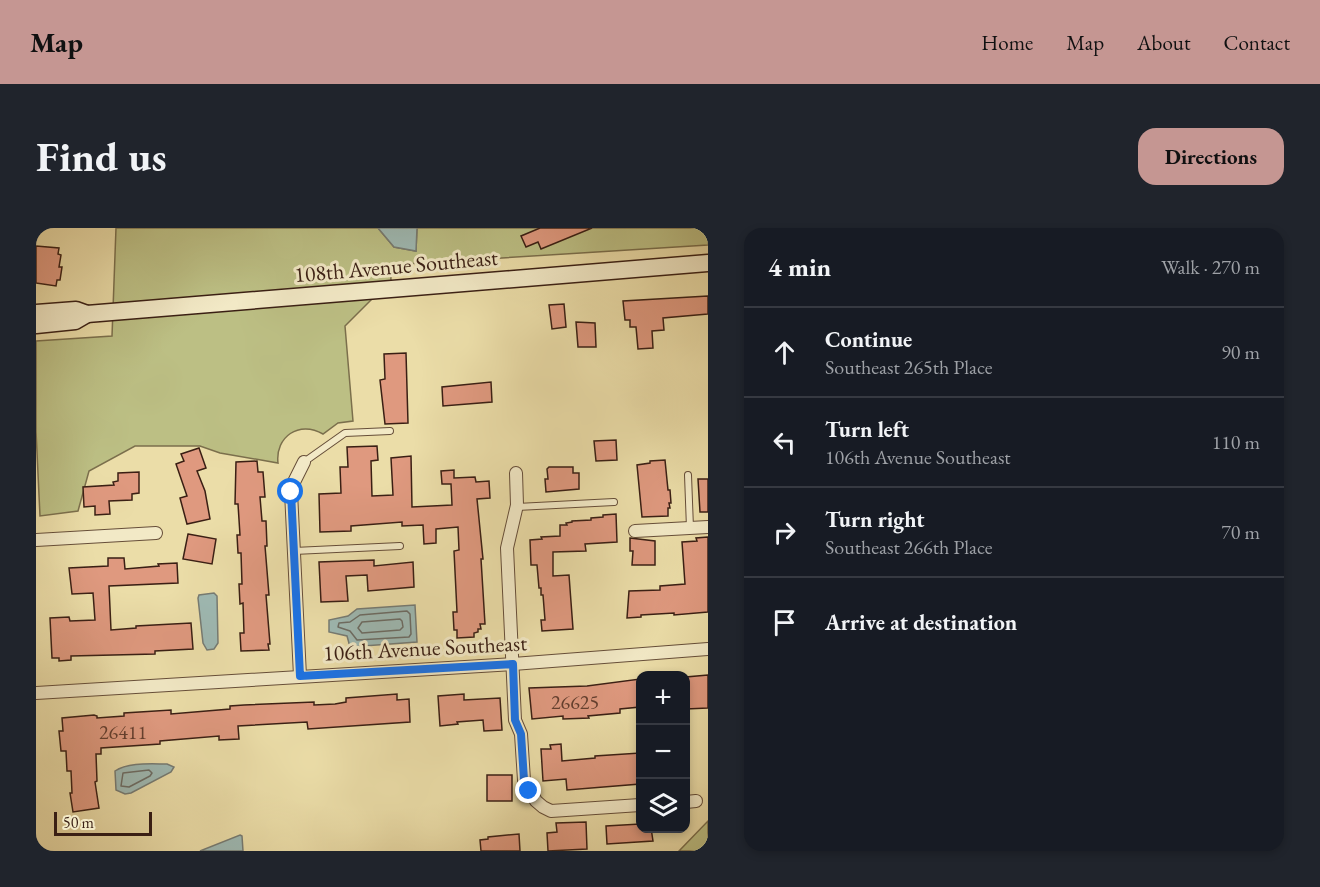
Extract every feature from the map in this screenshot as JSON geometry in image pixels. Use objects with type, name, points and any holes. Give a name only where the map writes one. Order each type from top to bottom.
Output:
[{"type":"street","name":"108th Avenue Southeast","points":[[36,313],[76,310],[87,314],[708,263]]},
{"type":"street","name":"108th Avenue Southeast","points":[[36,325],[75,321],[87,314]]},
{"type":"street","points":[[300,676],[291,492],[304,462]]},
{"type":"street","points":[[516,473],[517,507],[507,548],[515,720],[521,734],[524,780],[536,801],[551,811],[636,805]]},
{"type":"street","points":[[635,531],[708,527]]},
{"type":"street","points":[[36,540],[156,533]]},
{"type":"street","name":"106th Avenue Southeast","points":[[36,693],[513,664],[708,649]]},
{"type":"lane","points":[[304,462],[345,434],[390,431]]},
{"type":"lane","points":[[688,474],[690,528]]},
{"type":"lane","points":[[517,507],[614,502]]},
{"type":"lane","points":[[294,551],[400,546]]},
{"type":"green space","points":[[116,228],[378,228],[394,247],[416,251],[417,228],[708,228],[708,245],[390,265],[391,280],[345,326],[353,421],[338,423],[323,434],[314,430],[297,430],[290,434],[280,446],[278,463],[220,453],[200,446],[135,446],[89,471],[78,511],[40,516],[36,431],[36,341],[112,336]]},
{"type":"green space","points":[[708,821],[708,851],[679,851]]},
{"type":"water","points":[[378,228],[417,228],[416,251],[394,247]]},
{"type":"water","points":[[214,593],[217,596],[218,643],[214,649],[207,650],[203,643],[198,598],[199,595]]},
{"type":"water","points":[[415,605],[417,642],[350,647],[347,636],[329,632],[329,620],[348,616],[357,609]]},
{"type":"water","points":[[140,764],[167,764],[174,767],[171,772],[131,793],[125,794],[116,790],[115,771],[120,768]]},
{"type":"water","points":[[240,835],[243,851],[200,851]]},
{"type":"building","points":[[540,228],[592,228],[541,249],[538,242],[526,247],[521,236]]},
{"type":"building","points":[[36,246],[59,248],[58,254],[61,255],[59,267],[62,267],[60,280],[57,280],[56,286],[36,283]]},
{"type":"building","points":[[708,296],[708,314],[663,318],[664,330],[652,331],[653,348],[638,349],[636,327],[630,327],[630,320],[625,320],[623,301]]},
{"type":"building","points":[[564,304],[566,327],[552,329],[549,305]]},
{"type":"building","points":[[576,322],[595,323],[596,347],[578,347]]},
{"type":"building","points":[[406,353],[408,423],[385,424],[380,380],[385,379],[384,354]]},
{"type":"building","points":[[491,382],[492,402],[443,406],[442,387]]},
{"type":"building","points":[[616,440],[617,460],[596,461],[594,441]]},
{"type":"building","points":[[377,446],[378,460],[371,461],[372,496],[393,495],[391,458],[411,456],[412,507],[452,505],[451,484],[442,484],[441,471],[454,470],[454,478],[475,477],[476,482],[489,481],[490,498],[477,499],[483,559],[481,559],[485,624],[480,624],[481,629],[474,633],[474,637],[457,638],[457,630],[454,630],[453,612],[457,612],[454,551],[459,550],[458,527],[436,529],[436,543],[424,544],[423,525],[402,526],[402,522],[351,526],[351,531],[320,532],[319,494],[341,493],[340,467],[348,467],[347,447]]},
{"type":"building","points":[[199,448],[206,468],[197,471],[205,491],[210,519],[187,524],[180,498],[187,496],[176,464],[184,461],[181,454]]},
{"type":"building","points":[[665,460],[671,503],[669,503],[668,516],[642,517],[637,465]]},
{"type":"building","points":[[257,461],[258,472],[263,472],[265,497],[260,497],[262,521],[266,521],[267,546],[265,546],[269,595],[266,595],[270,644],[268,644],[269,650],[241,651],[240,633],[244,633],[243,603],[240,604],[239,584],[242,584],[241,553],[238,553],[237,535],[240,535],[238,504],[235,504],[236,462]]},
{"type":"building","points":[[549,467],[573,467],[573,473],[579,473],[579,489],[546,492],[545,479],[548,479],[547,469]]},
{"type":"building","points":[[139,472],[139,493],[132,494],[132,500],[109,501],[110,514],[95,515],[95,506],[84,507],[83,487],[114,485],[113,482],[118,481],[118,473]]},
{"type":"building","points":[[698,479],[708,479],[708,512],[700,512]]},
{"type":"building","points":[[616,514],[617,542],[585,544],[586,551],[553,552],[553,576],[569,575],[573,629],[542,631],[541,620],[545,620],[543,595],[539,588],[537,565],[531,565],[530,540],[560,536],[560,525],[567,525],[566,523],[572,521],[591,520],[591,518],[603,517],[603,515]]},
{"type":"building","points":[[188,534],[216,539],[212,564],[183,559]]},
{"type":"building","points":[[708,537],[708,612],[641,615],[641,617],[627,618],[629,591],[660,590],[660,586],[685,584],[682,542],[697,541],[696,538]]},
{"type":"building","points":[[630,538],[655,541],[655,565],[632,565],[633,551],[630,551]]},
{"type":"building","points":[[108,558],[124,558],[125,569],[177,563],[178,583],[109,586],[111,630],[136,628],[136,626],[191,623],[193,649],[155,651],[155,654],[71,656],[71,660],[59,661],[59,658],[52,658],[50,618],[69,617],[70,621],[95,620],[93,593],[72,594],[69,568],[108,566]]},
{"type":"building","points":[[374,560],[374,566],[413,562],[414,587],[368,591],[367,575],[346,576],[348,601],[321,602],[319,562]]},
{"type":"building","points":[[708,675],[708,708],[690,709],[690,677]]},
{"type":"building","points":[[636,680],[636,707],[620,709],[620,713],[588,716],[589,718],[563,719],[563,716],[532,719],[529,688],[587,686]]},
{"type":"building","points":[[397,694],[397,700],[409,699],[410,722],[308,729],[307,722],[238,726],[239,739],[219,740],[219,736],[160,741],[160,744],[101,748],[101,754],[96,754],[97,781],[95,782],[99,808],[73,812],[70,793],[72,793],[71,771],[67,771],[66,751],[61,751],[59,731],[63,731],[62,718],[94,715],[97,718],[124,716],[124,713],[171,710],[171,714],[230,709],[230,706],[244,705],[314,702],[314,705],[335,704],[346,702],[346,698]]},
{"type":"building","points":[[464,694],[464,700],[500,698],[502,730],[484,731],[483,720],[440,726],[438,696]]},
{"type":"building","points":[[561,744],[562,761],[636,753],[636,784],[567,790],[566,779],[543,781],[541,749],[551,749],[550,745]]},
{"type":"building","points":[[487,775],[512,775],[512,801],[487,801]]},
{"type":"building","points":[[586,822],[587,849],[548,851],[547,833],[557,832],[556,823]]},
{"type":"building","points":[[636,824],[636,833],[652,833],[653,841],[607,844],[606,826]]},
{"type":"building","points":[[519,834],[520,851],[481,851],[480,840]]},
{"type":"route","points":[[291,492],[300,676],[513,664],[515,720],[521,734],[524,780],[529,791]]}]
